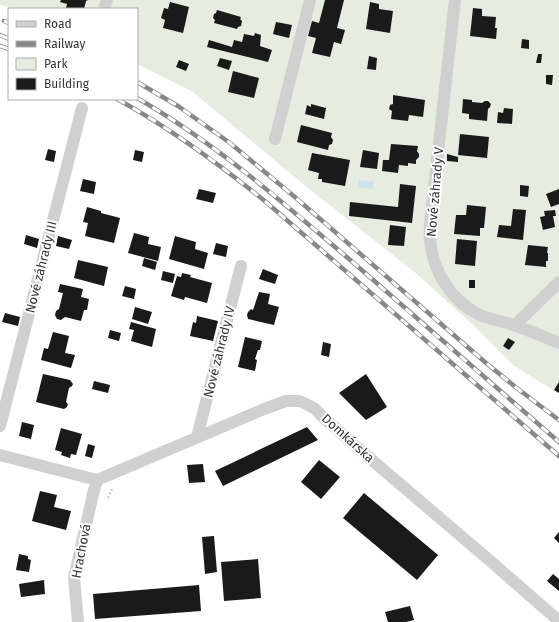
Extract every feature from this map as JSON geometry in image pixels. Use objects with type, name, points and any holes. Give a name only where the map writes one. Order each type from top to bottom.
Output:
[{"type":"street","points":[[275,139],[310,0]]},
{"type":"street","name":"Nové záhrady V","points":[[454,0],[430,224],[430,240],[435,264],[446,286],[466,307],[479,315],[515,325],[559,343]]},
{"type":"street","name":"Nové záhrady III","points":[[0,426],[82,108]]},
{"type":"street","name":"Nové záhrady IV","points":[[197,437],[240,266]]},
{"type":"street","points":[[515,325],[559,282]]},
{"type":"street","name":"Domkárska","points":[[97,480],[264,409],[286,401],[300,401],[314,408],[367,456],[559,621]]},
{"type":"street","points":[[0,455],[97,480]]},
{"type":"street","name":"Hrachová","points":[[78,622],[74,578],[97,480]]},
{"type":"green space","points":[[0,0],[559,0],[559,394],[513,365],[473,325],[417,274],[303,184],[193,92],[138,64],[138,8],[12,8],[0,5]]},
{"type":"water","points":[[359,180],[374,182],[373,189],[358,187]]},
{"type":"building","points":[[61,0],[88,0],[86,1],[84,8],[66,8],[67,4],[60,2]]},
{"type":"building","points":[[325,0],[344,0],[337,28],[345,30],[341,44],[334,42],[330,57],[312,53],[316,38],[308,36],[312,21],[319,23]]},
{"type":"building","points":[[170,2],[189,7],[183,33],[163,28],[165,20],[161,18],[164,8],[168,9]]},
{"type":"building","points":[[370,2],[379,4],[379,9],[393,11],[390,33],[366,29]]},
{"type":"building","points":[[473,8],[482,9],[482,16],[496,17],[496,39],[470,36]]},
{"type":"building","points":[[217,10],[241,17],[241,26],[237,29],[214,23],[215,20],[213,18]]},
{"type":"building","points":[[276,22],[292,25],[289,38],[273,34]]},
{"type":"building","points":[[255,33],[261,35],[260,46],[272,50],[268,62],[207,47],[209,40],[232,47],[234,40],[242,42],[244,34],[254,36]]},
{"type":"building","points":[[522,39],[529,40],[529,49],[521,48]]},
{"type":"building","points":[[538,54],[542,54],[541,63],[536,63]]},
{"type":"building","points":[[369,56],[377,58],[376,70],[367,69]]},
{"type":"building","points":[[220,58],[232,61],[229,70],[217,66]]},
{"type":"building","points":[[179,60],[189,64],[186,71],[176,67]]},
{"type":"building","points":[[233,71],[259,78],[254,98],[228,92]]},
{"type":"building","points":[[546,75],[553,75],[552,85],[546,84]]},
{"type":"building","points":[[393,95],[425,100],[423,117],[409,115],[408,121],[391,119],[392,111],[389,109],[390,105],[393,104]]},
{"type":"building","points":[[463,99],[482,103],[488,101],[491,104],[488,109],[487,121],[469,119],[469,114],[462,113]]},
{"type":"building","points":[[311,104],[326,108],[324,119],[305,114],[307,105],[311,107]]},
{"type":"building","points":[[504,108],[513,109],[512,124],[497,123],[498,112],[503,113]]},
{"type":"building","points":[[301,125],[332,133],[331,137],[333,140],[332,144],[329,145],[328,150],[297,142]]},
{"type":"building","points":[[460,134],[489,137],[487,158],[458,155]]},
{"type":"building","points":[[391,144],[418,146],[417,151],[419,157],[416,160],[416,164],[408,163],[408,166],[399,165],[398,173],[382,171],[383,160],[389,160]]},
{"type":"building","points":[[48,149],[56,151],[54,162],[45,160]]},
{"type":"building","points":[[135,150],[144,152],[142,162],[133,160]]},
{"type":"building","points":[[363,150],[379,153],[377,169],[360,167]]},
{"type":"building","points":[[312,153],[350,160],[345,186],[322,182],[322,179],[318,179],[319,173],[308,170]]},
{"type":"building","points":[[447,154],[458,157],[458,162],[447,161]]},
{"type":"building","points":[[83,179],[96,182],[94,194],[80,191]]},
{"type":"building","points":[[400,184],[416,186],[412,223],[349,216],[350,202],[398,207]]},
{"type":"building","points":[[520,185],[529,186],[528,197],[520,196]]},
{"type":"building","points":[[199,189],[216,193],[213,203],[196,199]]},
{"type":"building","points":[[559,189],[559,204],[551,207],[546,194]]},
{"type":"building","points":[[467,205],[486,207],[484,228],[480,228],[480,236],[454,234],[456,215],[466,215]]},
{"type":"building","points":[[87,207],[101,211],[101,213],[120,218],[114,243],[85,236],[88,223],[83,222]]},
{"type":"building","points":[[513,209],[526,210],[523,240],[497,237],[499,225],[511,226]]},
{"type":"building","points":[[555,210],[556,216],[553,216],[555,227],[543,230],[540,217],[545,216],[544,211]]},
{"type":"building","points":[[390,225],[406,227],[404,246],[388,245]]},
{"type":"building","points":[[134,233],[149,237],[148,244],[161,247],[158,261],[128,253]]},
{"type":"building","points":[[26,235],[39,239],[37,248],[24,244]]},
{"type":"building","points":[[58,236],[72,240],[69,249],[56,246]]},
{"type":"building","points":[[175,236],[196,242],[195,249],[208,253],[204,269],[169,259]]},
{"type":"building","points":[[457,239],[477,241],[475,266],[455,264]]},
{"type":"building","points":[[216,243],[228,246],[226,257],[213,254]]},
{"type":"building","points":[[528,245],[548,247],[548,261],[546,261],[546,267],[525,265]]},
{"type":"building","points":[[144,258],[157,262],[155,270],[142,266]]},
{"type":"building","points":[[78,260],[108,267],[104,286],[74,278]]},
{"type":"building","points":[[263,269],[278,275],[275,284],[259,279]]},
{"type":"building","points":[[163,271],[175,274],[173,283],[161,280]]},
{"type":"building","points":[[182,273],[191,275],[190,277],[212,283],[207,303],[185,297],[184,300],[171,296],[177,276],[181,277]]},
{"type":"building","points":[[469,280],[475,280],[475,288],[469,288]]},
{"type":"building","points":[[60,284],[83,289],[81,297],[89,299],[87,310],[84,310],[81,321],[65,317],[61,320],[57,319],[55,315],[56,311],[59,309],[63,293],[58,292]]},
{"type":"building","points":[[125,286],[136,289],[134,299],[122,296]]},
{"type":"building","points":[[259,292],[270,294],[268,304],[279,307],[274,325],[248,319],[248,312],[251,309],[253,310]]},
{"type":"building","points":[[135,307],[152,312],[148,324],[132,319]]},
{"type":"building","points":[[5,313],[20,317],[18,326],[2,322]]},
{"type":"building","points":[[197,316],[218,321],[213,341],[190,336],[193,322],[196,323]]},
{"type":"building","points":[[131,322],[156,329],[152,347],[131,341],[134,330],[129,329]]},
{"type":"building","points":[[110,330],[121,333],[119,341],[108,338]]},
{"type":"building","points":[[53,332],[69,336],[65,353],[75,355],[71,368],[41,360],[44,348],[48,349]]},
{"type":"building","points":[[245,337],[262,341],[260,350],[258,350],[255,359],[257,360],[255,371],[238,367]]},
{"type":"building","points":[[508,338],[515,342],[509,350],[503,346]]},
{"type":"building","points":[[323,342],[331,344],[329,357],[321,355]]},
{"type":"building","points":[[43,374],[70,380],[73,384],[69,388],[66,402],[68,404],[64,409],[36,402]]},
{"type":"building","points":[[366,374],[387,407],[366,420],[339,393]]},
{"type":"building","points":[[94,381],[110,385],[108,393],[92,389]]},
{"type":"building","points":[[559,382],[559,393],[554,390]]},
{"type":"building","points":[[22,422],[34,425],[31,439],[19,436]]},
{"type":"building","points":[[307,427],[318,440],[223,486],[215,471]]},
{"type":"building","points":[[61,428],[82,434],[76,455],[71,454],[70,458],[61,455],[62,452],[55,450]]},
{"type":"building","points":[[88,444],[95,446],[92,458],[85,456]]},
{"type":"building","points":[[319,460],[340,477],[321,499],[301,482]]},
{"type":"building","points":[[203,464],[205,482],[189,483],[187,465]]},
{"type":"building","points":[[40,491],[57,495],[54,507],[71,511],[66,530],[32,521]]},
{"type":"building","points":[[364,493],[438,555],[417,580],[343,518]]},
{"type":"building","points":[[559,532],[559,543],[554,538]]},
{"type":"building","points":[[214,536],[217,572],[205,574],[202,537]]},
{"type":"building","points":[[19,554],[28,556],[28,559],[31,560],[29,572],[16,570]]},
{"type":"building","points":[[258,559],[261,598],[224,601],[221,562]]},
{"type":"building","points":[[553,574],[559,579],[559,591],[547,581]]},
{"type":"building","points":[[44,580],[45,594],[21,597],[19,584]]},
{"type":"building","points":[[199,585],[201,611],[95,619],[93,594]]},
{"type":"building","points":[[410,606],[414,620],[406,622],[388,622],[385,612]]},
{"type":"railway","points":[[4,21],[8,23]]},
{"type":"railway","points":[[0,35],[8,39]]},
{"type":"railway","points":[[0,46],[8,49]]},
{"type":"railway","points":[[138,83],[178,106],[230,143],[296,198],[486,363],[559,420]]},
{"type":"railway","points":[[138,99],[167,116],[223,155],[277,198],[559,442]]},
{"type":"railway","points":[[119,100],[194,147],[266,202],[559,456]]}]
